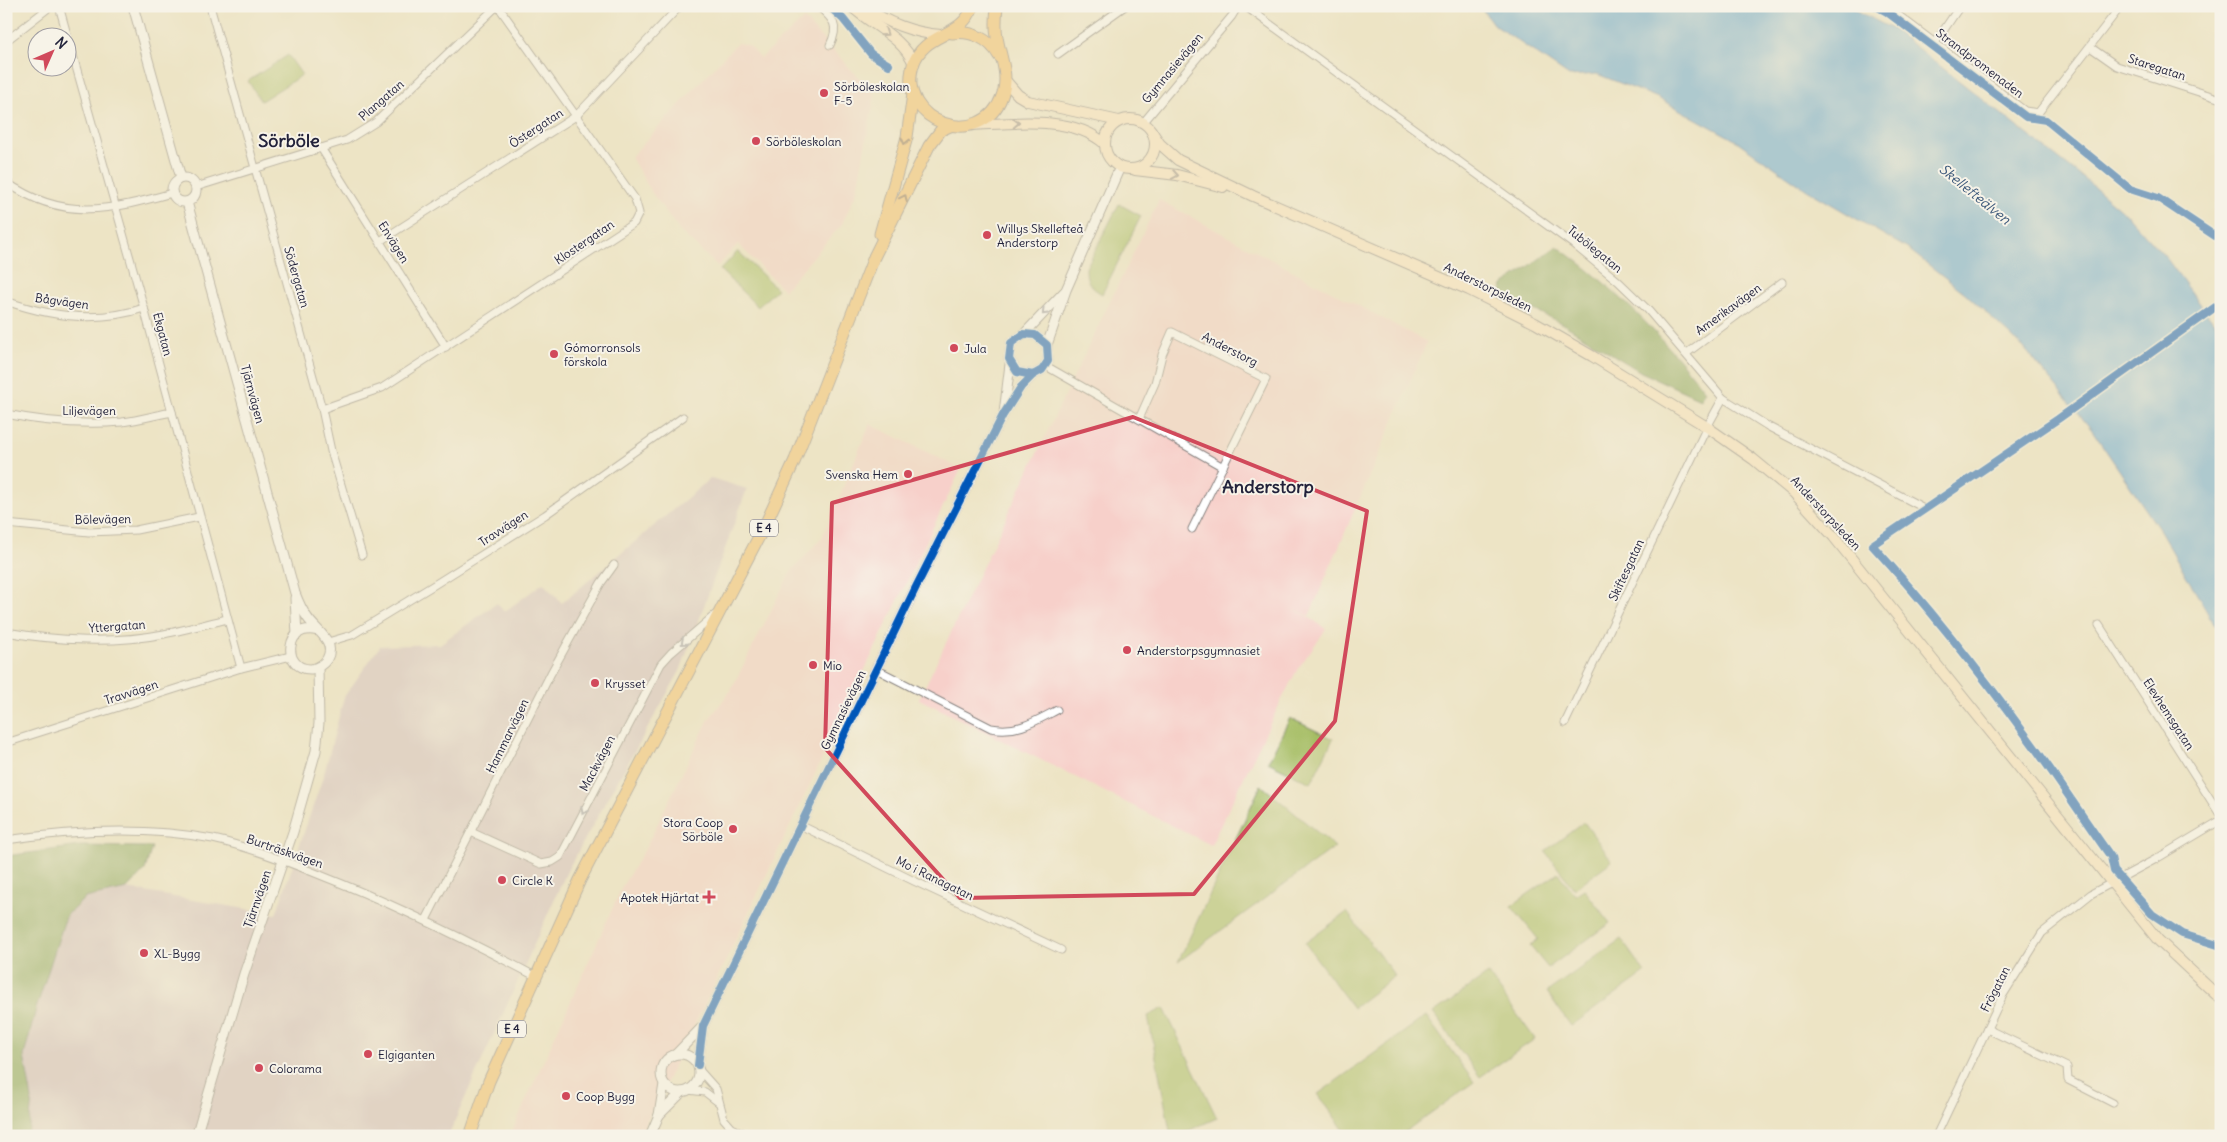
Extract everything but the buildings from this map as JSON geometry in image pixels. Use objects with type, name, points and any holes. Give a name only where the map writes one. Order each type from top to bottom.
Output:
[{"type":"highway","points":[[973,6],[962,25],[922,49],[914,64],[911,82],[913,93],[927,114],[950,126],[968,126],[984,119],[995,109],[1003,96],[1005,76],[996,34],[997,6]]},
{"type":"highway","points":[[943,35],[967,33],[986,41],[997,53],[1005,76]]},
{"type":"highway","name":"E 4","points":[[874,258],[907,137],[913,93]]},
{"type":"highway","name":"E 4","points":[[470,1136],[490,1082],[535,976],[589,862],[765,525],[795,460],[874,258],[929,146],[941,130],[950,126]]},
{"type":"main road","points":[[851,6],[869,22],[900,43],[914,64]]},
{"type":"main road","points":[[864,6],[905,28],[924,34],[943,35]]},
{"type":"main road","points":[[1005,76],[1018,95],[1028,101],[1119,122],[1131,119],[1143,122],[1152,132],[1155,144],[1150,159],[1141,167],[1123,168],[1110,159],[1105,144],[1108,132],[1119,122]]},
{"type":"main road","points":[[968,126],[1022,122],[1055,124],[1089,133],[1105,144]]},
{"type":"main road","name":"Anderstorpsleden","points":[[1152,132],[1160,144],[1178,160],[1253,196],[1469,290],[1535,323],[1707,427],[1753,459],[1794,493],[1834,537],[2158,940],[2221,999]]},
{"type":"main road","name":"Anderstorpsleden","points":[[1123,168],[1177,175],[1253,196]]},
{"type":"street","points":[[6,41],[52,6]]},
{"type":"street","name":"Ekgatan","points":[[59,6],[144,308],[241,668]]},
{"type":"street","points":[[133,6],[181,178]]},
{"type":"street","name":"Södergatan","points":[[210,6],[322,409],[331,451],[362,555]]},
{"type":"street","name":"Plangatan","points":[[196,187],[347,140],[376,122],[498,6]]},
{"type":"street","name":"Klostergatan","points":[[322,409],[382,388],[634,223],[639,213],[635,199],[498,6]]},
{"type":"street","name":"Östergatan","points":[[380,242],[576,116],[680,6]]},
{"type":"street","points":[[818,6],[829,16],[835,28],[835,35],[830,45]]},
{"type":"street","points":[[1058,54],[1124,6]]},
{"type":"street","name":"Gymnasievägen","points":[[1143,122],[1232,16],[1238,6]]},
{"type":"street","name":"Tubölegatan","points":[[1245,6],[1573,244],[1618,281],[1648,310],[1687,353],[1723,398],[1769,426],[1924,508]]},
{"type":"street","name":"Strandpromenaden","points":[[1886,6],[2025,111],[2038,113],[2090,47]]},
{"type":"street","points":[[1935,43],[1960,6]]},
{"type":"street","points":[[2090,47],[2121,6]]},
{"type":"street","name":"Staregatan","points":[[2090,47],[2117,66],[2221,99]]},
{"type":"street","name":"Envägen","points":[[322,148],[446,347]]},
{"type":"street","points":[[1066,290],[1024,334],[1015,339],[1009,348],[1010,364],[1017,372],[1033,375],[1046,366],[1049,356],[1047,345],[1066,290],[1123,168]]},
{"type":"street","points":[[181,178],[188,178],[196,187],[192,199],[187,202],[175,198],[172,192],[172,186],[181,178]]},
{"type":"street","points":[[6,182],[31,196],[63,207],[101,210],[172,192]]},
{"type":"street","name":"Tjärnvägen","points":[[187,202],[295,593],[308,619],[318,631]]},
{"type":"street","name":"Amerikavägen","points":[[1687,353],[1782,282]]},
{"type":"street","name":"Bågvägen","points":[[6,301],[47,312],[77,317],[106,317],[126,314],[144,308]]},
{"type":"street","name":"Anderstorg","points":[[1139,419],[1156,383],[1162,355],[1172,332],[1266,379],[1192,529]]},
{"type":"street","points":[[1024,334],[1035,335],[1047,345]]},
{"type":"street","name":"Gymnasievägen","points":[[1003,415],[1010,364]]},
{"type":"street","points":[[1046,366],[1223,467]]},
{"type":"street","name":"Gymnasievägen","points":[[676,1054],[702,1026],[876,669],[1003,415],[1022,387],[1033,375]]},
{"type":"street","name":"Skiftesgatan","points":[[1565,723],[1707,427],[1723,398]]},
{"type":"street","name":"Liljevägen","points":[[6,414],[42,420],[85,423],[123,422],[172,412]]},
{"type":"street","name":"Travvägen","points":[[328,642],[352,636],[434,585],[544,515],[683,418]]},
{"type":"street","name":"Bölevägen","points":[[6,524],[89,532],[136,530],[199,517]]},
{"type":"street","name":"Hammarvägen","points":[[426,920],[551,673],[601,583],[614,565]]},
{"type":"street","name":"Tjärnvägen","points":[[295,593],[297,635]]},
{"type":"street","name":"Mackvägen","points":[[471,832],[541,864],[552,862],[560,857],[661,664],[721,610]]},
{"type":"street","name":"Yttergatan","points":[[6,632],[26,636],[92,640],[162,635],[227,620]]},
{"type":"street","name":"Elevhemsgatan","points":[[2099,625],[2221,816]]},
{"type":"street","points":[[306,630],[318,631],[328,642],[328,656],[318,667],[303,668],[292,656],[290,646],[297,635],[306,630]]},
{"type":"street","name":"Travvägen","points":[[6,743],[241,668],[292,656]]},
{"type":"street","name":"Tjärnvägen","points":[[196,1136],[244,974],[283,860],[316,751],[319,723],[318,667]]},
{"type":"street","points":[[876,669],[991,728],[1019,729],[1057,710]]},
{"type":"street","points":[[2111,882],[2156,859],[2221,820]]},
{"type":"street","name":"Mo i Ranagatan","points":[[800,824],[920,884],[1061,950]]},
{"type":"street","name":"Burträskvägen","points":[[6,840],[103,830],[156,832],[213,839],[283,860],[340,882],[426,920],[535,976]]},
{"type":"street","name":"Frögatan","points":[[1936,1136],[2003,995],[2042,933],[2091,894],[2111,882]]},
{"type":"street","name":"Gymnasievägen","points":[[699,1068],[702,1026]]},
{"type":"street","points":[[1987,1029],[2067,1067],[2068,1080],[2113,1103]]},
{"type":"street","points":[[650,1136],[659,1115],[664,1084],[661,1073],[662,1068],[669,1057],[676,1054],[689,1055],[716,1090],[724,1119],[732,1128],[745,1134],[758,1136]]},
{"type":"street","points":[[659,1115],[697,1082],[699,1068]]},
{"type":"street","points":[[664,1084],[670,1089],[705,1092],[718,1102]]},
{"type":"highlighted area","points":[[1133,417],[1367,511],[1335,721],[1194,894],[960,898],[825,748],[832,503]]},
{"type":"shaded area","name":"Sörböleskolan","points":[[804,19],[875,95],[856,193],[842,224],[784,290],[738,244],[718,266],[680,231],[652,193],[631,157],[737,43],[748,45],[761,58]]},
{"type":"shaded area","points":[[1159,200],[1427,342],[1309,616],[1289,607],[1309,617],[1326,629],[1297,670],[1211,845],[919,699]]},
{"type":"shaded area","points":[[870,424],[961,469],[697,1020],[639,1136],[510,1136],[623,885],[645,849],[709,719],[731,690],[791,571],[822,538]]},
{"type":"shaded area","points":[[711,478],[747,489],[680,671],[568,869],[448,1136],[28,1136],[32,1099],[24,1056],[36,1009],[66,916],[85,898],[127,889],[276,914],[324,774],[344,697],[380,646],[440,644],[497,603],[504,612],[543,583],[562,603]]},
{"type":"green space","points":[[288,55],[302,75],[261,101],[248,81]]},
{"type":"green space","points":[[1119,204],[1141,216],[1102,294],[1090,284],[1086,268]]},
{"type":"green space","points":[[1557,246],[1599,278],[1655,332],[1705,391],[1700,399],[1641,372],[1563,324],[1501,294],[1503,285]]},
{"type":"green space","points":[[738,251],[777,289],[758,307],[720,270]]},
{"type":"green space","points":[[1290,718],[1333,739],[1311,783],[1268,762]]},
{"type":"green space","points":[[1261,785],[1335,847],[1178,962]]},
{"type":"green space","points":[[1584,822],[1612,861],[1574,889],[1545,851]]},
{"type":"green space","points":[[80,846],[152,847],[145,870],[127,889],[85,898],[66,916],[36,1009],[24,1056],[32,1099],[28,1136],[6,1136],[6,856]]},
{"type":"green space","points":[[1558,873],[1575,895],[1584,889],[1610,923],[1548,968],[1530,946],[1538,939],[1511,906]]},
{"type":"green space","points":[[1347,912],[1395,976],[1353,1008],[1305,943]]},
{"type":"green space","points":[[1621,939],[1645,973],[1571,1026],[1547,992]]},
{"type":"green space","points":[[1488,974],[1535,1039],[1480,1077],[1433,1013]]},
{"type":"green space","points":[[1164,1008],[1217,1118],[1176,1136],[1171,1136],[1148,1016]]},
{"type":"green space","points":[[1426,1016],[1474,1082],[1399,1136],[1348,1136],[1318,1094]]},
{"type":"water","name":"Skellefteälven","points":[[1480,6],[1848,6],[1894,30],[2082,177],[2126,214],[2167,259],[2221,332],[2221,636],[2161,532],[2092,430],[2024,348],[1965,293],[1908,249],[1807,190],[1735,140],[1658,98],[1597,74],[1569,76],[1493,24]]},
{"type":"cycle path","points":[[829,6],[843,19],[871,54],[889,65]]},
{"type":"cycle path","points":[[1876,6],[1887,12],[2026,117],[2046,120],[2130,189],[2158,198],[2221,240]]},
{"type":"cycle path","points":[[2221,303],[2058,419],[1872,545],[1974,665],[2051,770],[2111,857],[2114,871],[2152,914],[2182,934],[2221,946]]},
{"type":"cycle path","points":[[698,1065],[703,1026],[916,587],[1003,415],[1021,387],[1033,375],[1042,370],[1048,361],[1047,345],[1035,335],[1024,334],[1011,343],[1009,359],[1017,372],[1033,375]]},
{"type":"place","name":"Sörböleskolan F-5","points":[[824,93]]},
{"type":"place","name":"Sörböleskolan","points":[[756,141]]},
{"type":"place","name":"Willys Skellefteå Anderstorp","points":[[987,235]]},
{"type":"place","name":"Jula","points":[[954,348]]},
{"type":"place","name":"Gómorronsols förskola","points":[[554,354]]},
{"type":"place","name":"Svenska Hem","points":[[908,474]]},
{"type":"place","name":"Anderstorpsgymnasiet","points":[[1127,650]]},
{"type":"place","name":"Mio","points":[[813,665]]},
{"type":"place","name":"Krysset","points":[[595,683]]},
{"type":"place","name":"Stora Coop Sörböle","points":[[733,829]]},
{"type":"place","name":"Circle K","points":[[502,880]]},
{"type":"place","name":"Apotek Hjärtat","points":[[709,897]]},
{"type":"place","name":"XL-Bygg","points":[[144,953]]},
{"type":"place","name":"Elgiganten","points":[[368,1054]]},
{"type":"place","name":"Colorama","points":[[259,1068]]},
{"type":"place","name":"Coop Bygg","points":[[566,1096]]},
{"type":"district","name":"Sörböle","points":[[289,140]]},
{"type":"district","name":"Anderstorp","points":[[1268,486]]}]
